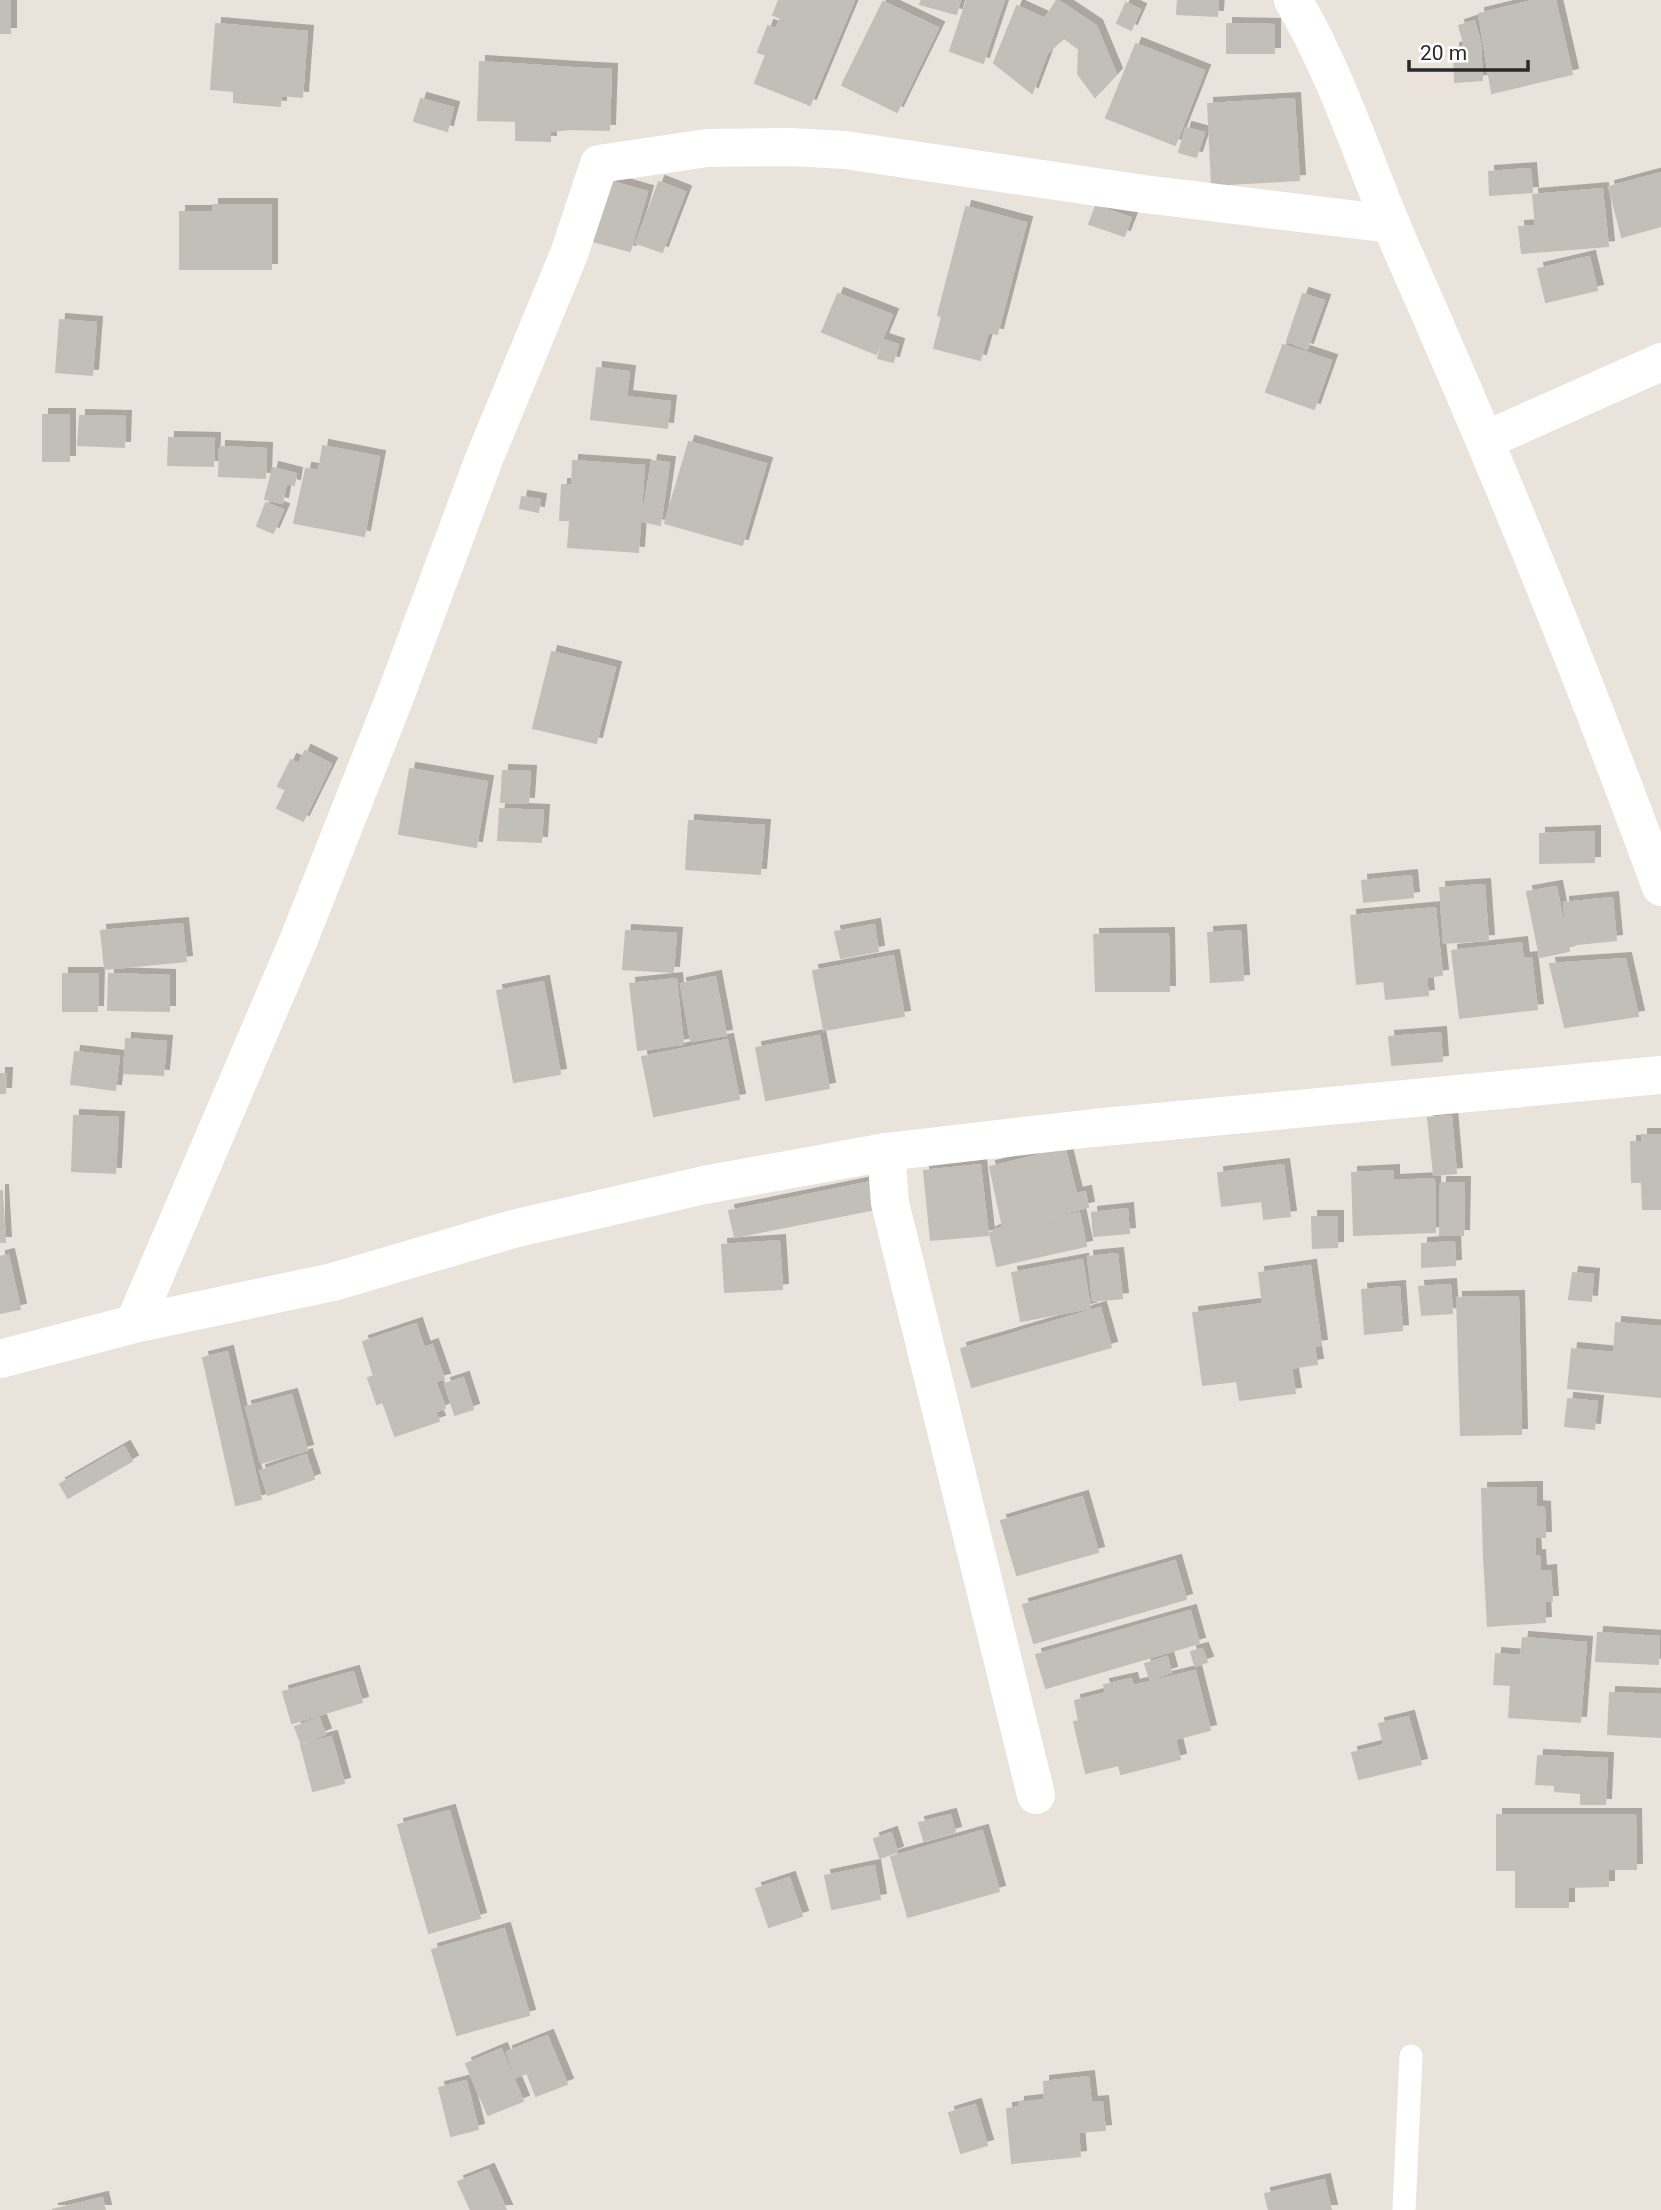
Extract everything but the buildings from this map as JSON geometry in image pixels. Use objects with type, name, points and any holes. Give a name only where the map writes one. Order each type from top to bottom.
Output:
[{"type":"street","points":[[1293,0],[1312,32],[1391,224],[1486,440],[1612,753],[1661,887]]},
{"type":"street","points":[[134,1324],[302,931],[395,697],[484,459],[569,254],[600,164],[707,148],[791,147],[845,150],[1144,194],[1391,224]]},
{"type":"street","points":[[1486,440],[1661,362]]},
{"type":"street","points":[[0,1359],[134,1324],[333,1282],[513,1229],[704,1185],[886,1152],[1107,1126],[1661,1075]]},
{"type":"street","points":[[886,1152],[890,1203],[1036,1794]]},
{"type":"lane","points":[[1404,2210],[1411,2056]]}]
